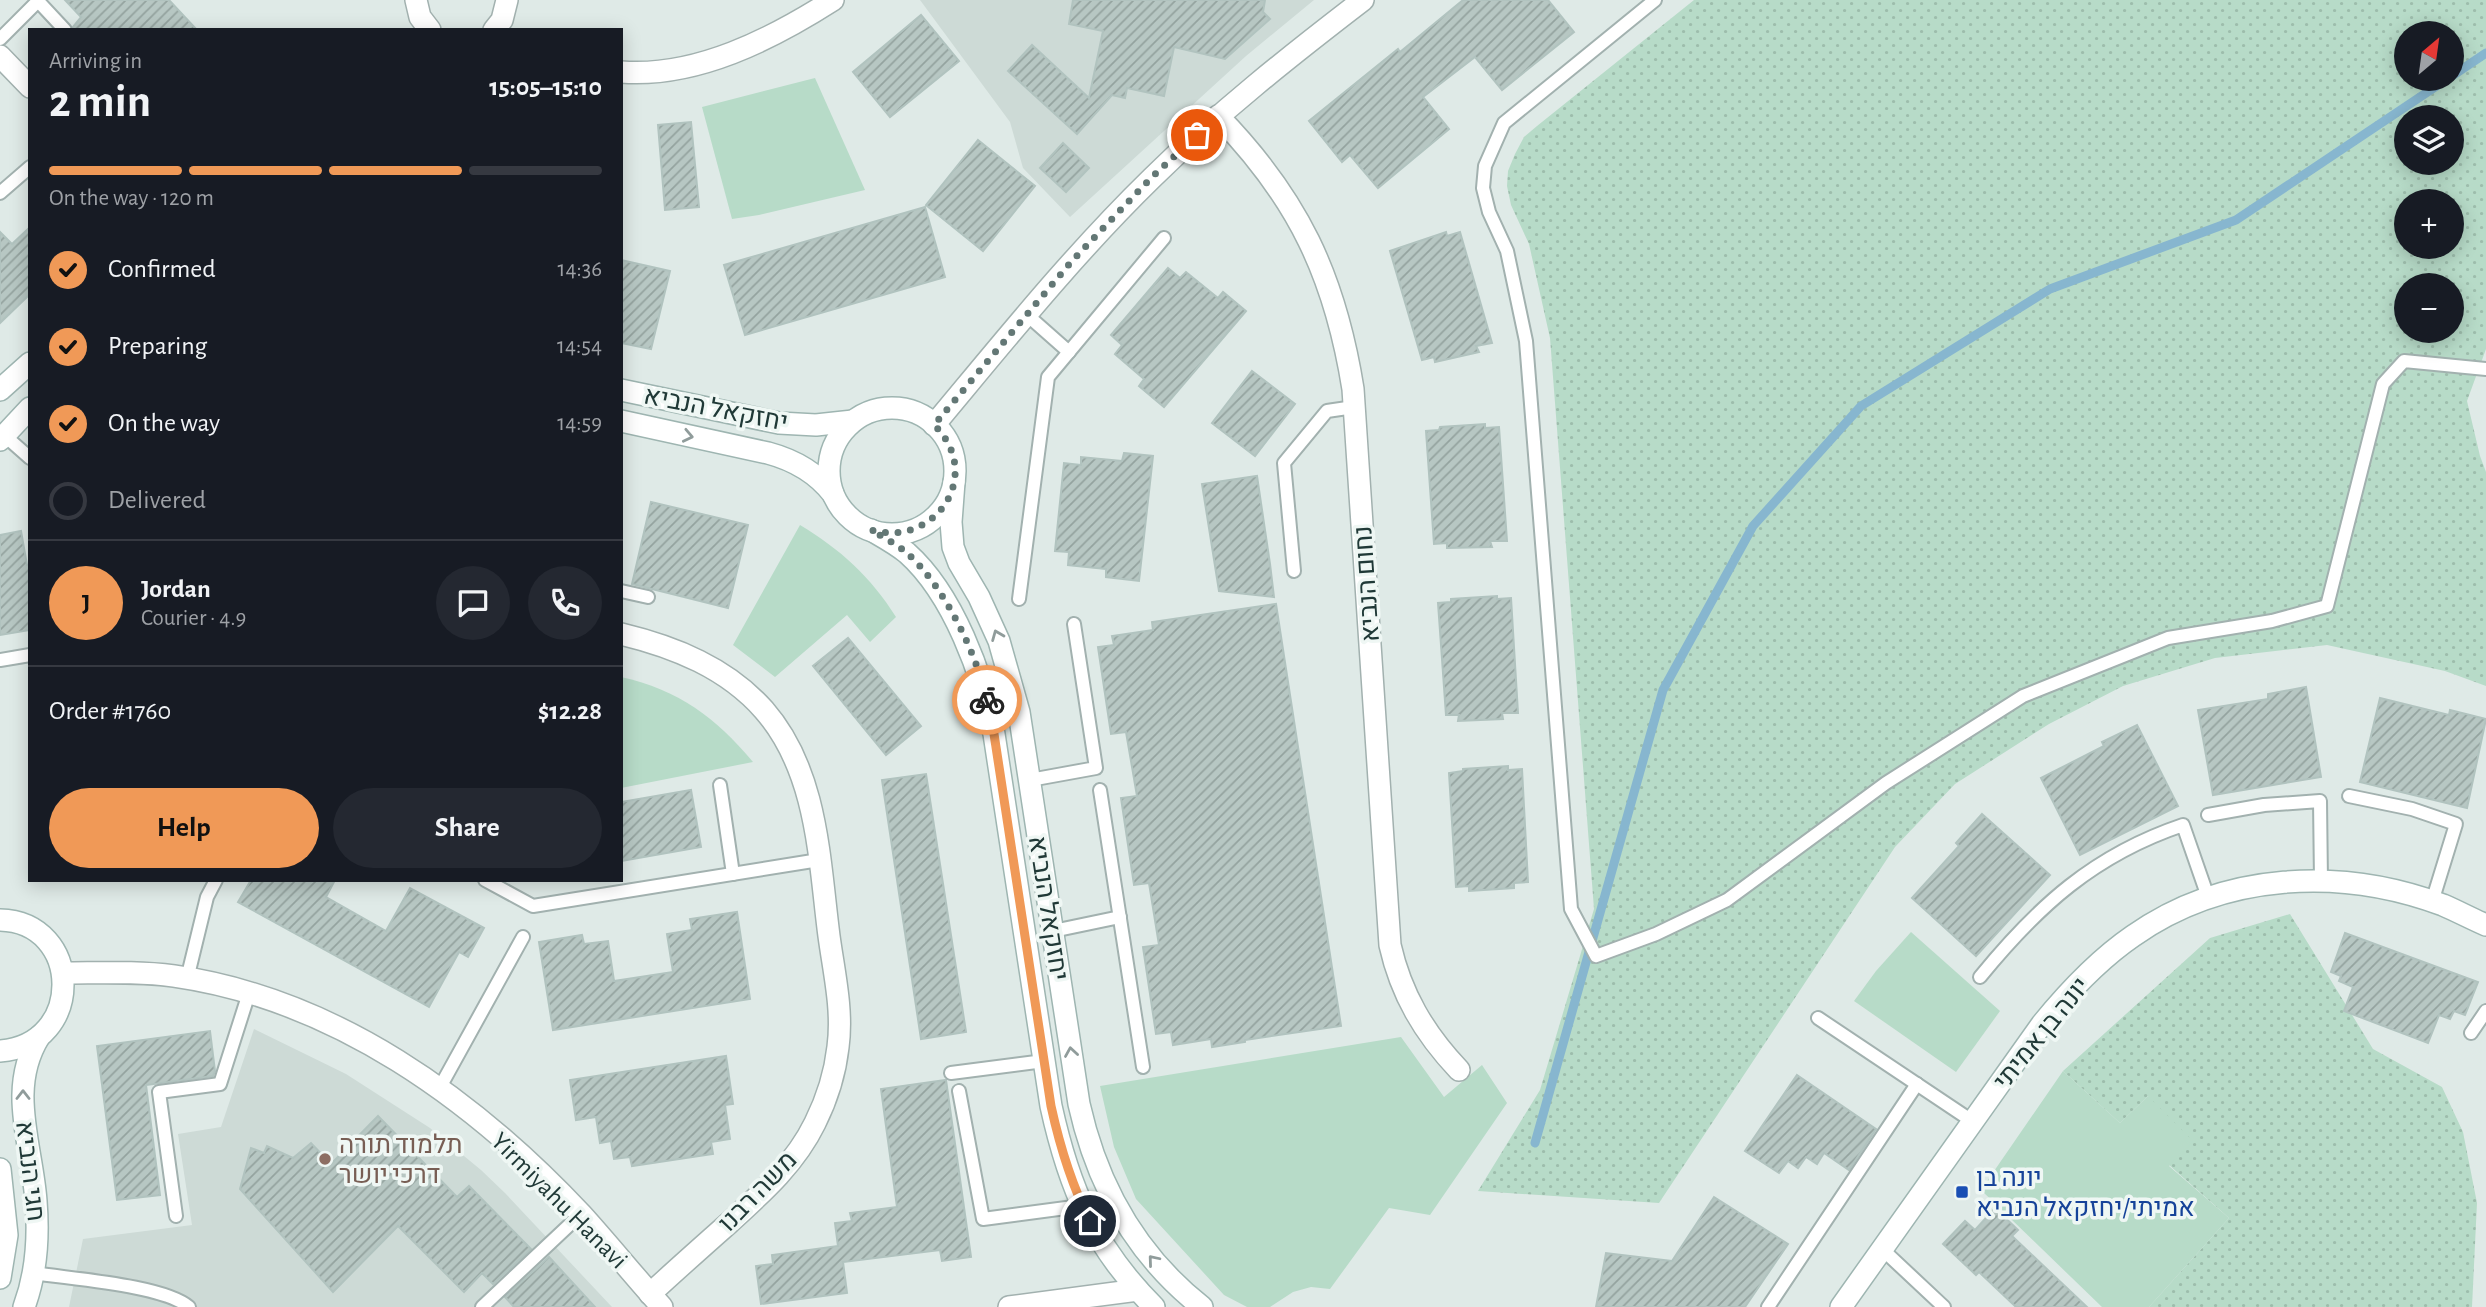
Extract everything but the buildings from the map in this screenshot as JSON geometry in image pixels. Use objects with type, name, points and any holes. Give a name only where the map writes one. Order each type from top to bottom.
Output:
[{"type":"street","points":[[416,0],[420,17],[428,28]]},
{"type":"street","points":[[496,28],[502,20],[508,0]]},
{"type":"street","points":[[623,72],[681,67],[734,53],[788,29],[833,0]]},
{"type":"street","points":[[934,425],[1026,314],[1110,220],[1218,116],[1363,0]]},
{"type":"street","points":[[0,56],[28,85]]},
{"type":"street","name":"נחום הנביא","points":[[1218,116],[1265,168],[1300,222],[1325,276],[1343,332],[1354,407],[1390,945],[1410,1004],[1433,1040],[1459,1070]]},
{"type":"street","points":[[0,390],[28,365]]},
{"type":"street","name":"יחזקאל הנביא","points":[[623,390],[779,423],[816,425],[853,421]]},
{"type":"street","points":[[893,408],[911,411],[934,425],[946,439],[953,456],[954,482],[947,501],[928,523],[900,533],[871,530],[853,520],[835,497],[829,479],[832,451],[840,435],[853,421],[874,410],[893,408]]},
{"type":"street","points":[[2,438],[28,410]]},
{"type":"street","name":"יחזקאל הנביא","points":[[623,421],[791,460],[814,474],[835,497]]},
{"type":"street","name":"יחזקאל הנביא","points":[[954,482],[950,522],[953,547],[993,625],[1005,657],[1019,712],[1079,1104],[1087,1140],[1100,1175],[1135,1239],[1159,1268],[1202,1307]]},
{"type":"street","name":"יחזקאל הנביא","points":[[871,530],[899,547],[926,574],[967,643],[983,685],[994,734],[1044,1061],[1061,1154],[1098,1237],[1123,1273],[1154,1307]]},
{"type":"street","name":"משה רבנו","points":[[623,636],[670,648],[723,674],[765,710],[794,755],[811,807],[839,1026],[836,1065],[823,1105],[802,1145],[771,1184],[656,1300]]},
{"type":"street","name":"יונה בן אמיתי","points":[[1841,1307],[2042,1024],[2069,991],[2133,935],[2169,914],[2208,897],[2250,886],[2294,880],[2341,881],[2391,889],[2432,902],[2486,925]]},
{"type":"street","points":[[0,900],[10,922],[35,931],[47,941],[58,958],[63,974]]},
{"type":"street","name":"Yirmiyahu Hanavi","points":[[63,974],[119,972],[187,979],[248,993],[279,1002],[330,1023],[380,1050],[439,1089],[519,1154],[581,1214],[656,1300]]},
{"type":"street","name":"חגי הנביא","points":[[24,1307],[39,1242],[22,1094],[28,1059],[39,1037],[53,1022],[60,1007],[64,993],[63,974]]},
{"type":"street","points":[[0,1051],[22,1047],[39,1037]]},
{"type":"street","name":"חגי הנביא","points":[[0,1169],[6,1235],[0,1278]]},
{"type":"street","points":[[1009,1307],[1138,1290]]},
{"type":"lane","points":[[1656,0],[1504,123],[1485,166],[1483,188],[1489,212],[1507,251],[1526,341],[1571,909],[1596,956],[1656,934],[1727,900],[1886,783],[2023,696],[2168,638],[2273,621],[2327,606],[2383,384],[2404,361],[2486,369]]},
{"type":"lane","points":[[0,39],[37,1],[63,28]]},
{"type":"lane","points":[[0,193],[28,169]]},
{"type":"lane","points":[[1019,599],[1048,377],[1164,238]]},
{"type":"lane","points":[[1026,314],[1069,352]]},
{"type":"lane","points":[[1294,572],[1284,463],[1327,411],[1354,407]]},
{"type":"lane","points":[[2,438],[28,457]]},
{"type":"lane","points":[[623,591],[648,597]]},
{"type":"lane","points":[[1030,780],[1096,768],[1074,624]]},
{"type":"lane","points":[[0,660],[28,655]]},
{"type":"lane","points":[[720,785],[733,874]]},
{"type":"lane","points":[[1100,790],[1143,1067]]},
{"type":"lane","points":[[2349,796],[2412,809],[2456,824],[2432,902]]},
{"type":"lane","points":[[2208,815],[2264,805],[2320,801],[2320,881]]},
{"type":"lane","points":[[1980,977],[2033,918],[2071,884],[2112,855],[2183,825],[2208,897]]},
{"type":"lane","points":[[489,882],[533,906],[819,860]]},
{"type":"lane","points":[[187,979],[207,897],[215,882]]},
{"type":"lane","points":[[1052,931],[1120,917]]},
{"type":"lane","points":[[439,1089],[523,937]]},
{"type":"lane","points":[[176,1216],[159,1092],[220,1084],[248,993]]},
{"type":"lane","points":[[2471,1033],[2486,1011]]},
{"type":"lane","points":[[1818,1018],[1972,1121]]},
{"type":"lane","points":[[951,1073],[1044,1061]]},
{"type":"lane","points":[[1768,1307],[1917,1084]]},
{"type":"lane","points":[[959,1091],[983,1219],[1082,1206]]},
{"type":"lane","points":[[482,1307],[581,1214]]},
{"type":"lane","points":[[1881,1248],[1944,1307]]},
{"type":"lane","points":[[34,1273],[148,1290],[189,1307]]},
{"type":"shaded area","points":[[920,0],[1314,0],[1246,56],[1070,217],[1023,168],[1010,122]]},
{"type":"shaded area","name":"תלמוד תורה דרכי יושר","points":[[254,1029],[346,1074],[430,1128],[505,1193],[612,1307],[69,1307],[83,1239],[192,1225],[178,1134],[221,1127]]},
{"type":"green space","points":[[1694,0],[2486,0],[2486,349],[2467,401],[2486,472],[2486,686],[2445,671],[2327,645],[2215,658],[2123,686],[2049,724],[1955,784],[1895,847],[1659,1203],[1478,1191],[1540,1090],[1594,909],[1550,338],[1529,244],[1511,205],[1507,186],[1508,171],[1524,137]]},
{"type":"green space","points":[[815,78],[865,190],[732,219],[702,107]]},
{"type":"green space","points":[[800,525],[854,565],[896,617],[870,642],[847,615],[775,677],[733,645]]},
{"type":"green space","points":[[623,678],[661,689],[694,708],[710,719],[753,762],[623,788]]},
{"type":"green space","points":[[2290,914],[2373,1049],[2442,1087],[2463,1132],[2477,1203],[2472,1307],[2149,1307],[2229,1218],[2169,1165],[2148,1096],[2120,1123],[2063,1071],[2210,938]]},
{"type":"green space","points":[[1911,932],[2000,1011],[1956,1072],[1854,1001],[1876,971]]},
{"type":"green space","points":[[1401,1037],[1444,1097],[1482,1065],[1507,1103],[1430,1215],[1389,1208],[1330,1289],[1311,1287],[1293,1292],[1270,1307],[1247,1307],[1224,1295],[1136,1199],[1114,1147],[1100,1086]]},
{"type":"green space","points":[[2063,1071],[2120,1123],[2148,1096],[2193,1141],[2169,1166],[2229,1218],[2149,1307],[2102,1307],[1981,1190]]},
{"type":"waterway","points":[[2464,68],[2486,53]]},
{"type":"waterway","points":[[1535,1143],[1663,690],[1753,526],[1861,406],[2050,289],[2236,220],[2429,91]]},
{"type":"way so far","points":[[987,700],[967,643],[926,574],[894,543],[871,530],[890,534],[910,531],[928,523],[942,509],[951,492],[955,464],[946,439],[934,425],[1071,262],[1151,178],[1197,135]]},
{"type":"place","name":"תלמוד תורה דרכי יושר","points":[[325,1159]]},
{"type":"place","name":"יונה בן אמיתי/יחזקאל הנביא","points":[[1962,1192]]},
{"type":"route","points":[[987,700],[1051,1106],[1061,1154],[1077,1197],[1090,1221]]}]
